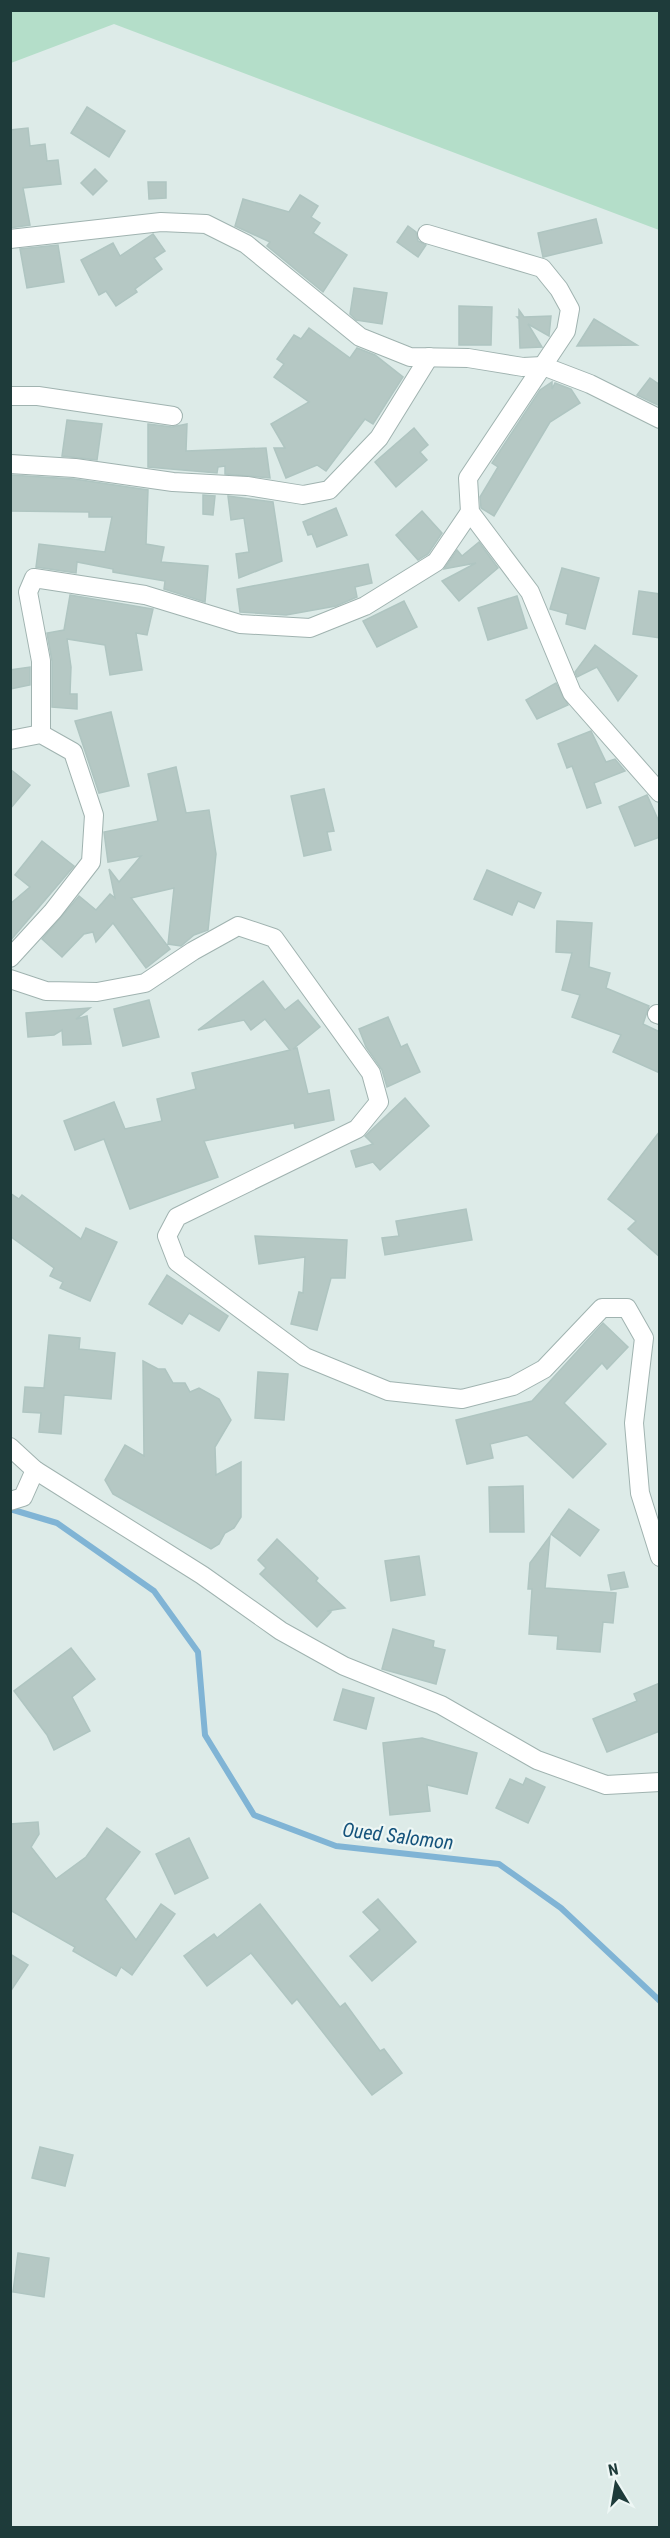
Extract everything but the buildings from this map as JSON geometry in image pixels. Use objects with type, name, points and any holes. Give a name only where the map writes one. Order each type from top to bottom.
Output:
[{"type":"street","points":[[10,238],[161,222],[206,224],[246,244],[360,337],[410,357],[468,358],[523,367],[543,366],[590,384],[660,419]]},
{"type":"street","points":[[427,234],[542,268],[560,289],[570,309],[566,331],[468,478],[470,512],[530,592],[572,693],[660,793]]},
{"type":"street","points":[[10,464],[75,468],[173,482],[248,486],[303,495],[329,489],[379,438],[429,357]]},
{"type":"street","points":[[10,396],[38,396],[173,416]]},
{"type":"street","points":[[41,734],[41,661],[28,592],[34,578],[145,596],[240,624],[310,628],[365,606],[436,562],[470,512]]},
{"type":"street","points":[[10,740],[41,734],[73,752],[94,815],[91,862],[53,911],[10,958]]},
{"type":"street","points":[[10,979],[46,991],[97,992],[145,983],[193,951],[238,926],[274,938],[371,1073],[379,1102],[357,1129],[177,1217],[166,1236],[177,1262],[305,1357],[388,1391],[462,1399],[513,1386],[544,1370],[602,1308],[627,1308],[644,1338],[634,1423],[640,1493],[660,1557]]},
{"type":"street","points":[[10,1447],[35,1470],[202,1575],[280,1631],[344,1666],[441,1705],[537,1760],[596,1782],[606,1785],[660,1782]]},
{"type":"street","points":[[10,1501],[23,1497],[35,1470]]},
{"type":"green space","points":[[11,10],[659,11],[659,230],[114,24],[11,63]]},
{"type":"waterway","name":"Oued Salomon","points":[[10,1509],[57,1523],[154,1591],[198,1652],[205,1735],[254,1815],[336,1846],[499,1864],[561,1908],[660,2001]]}]
